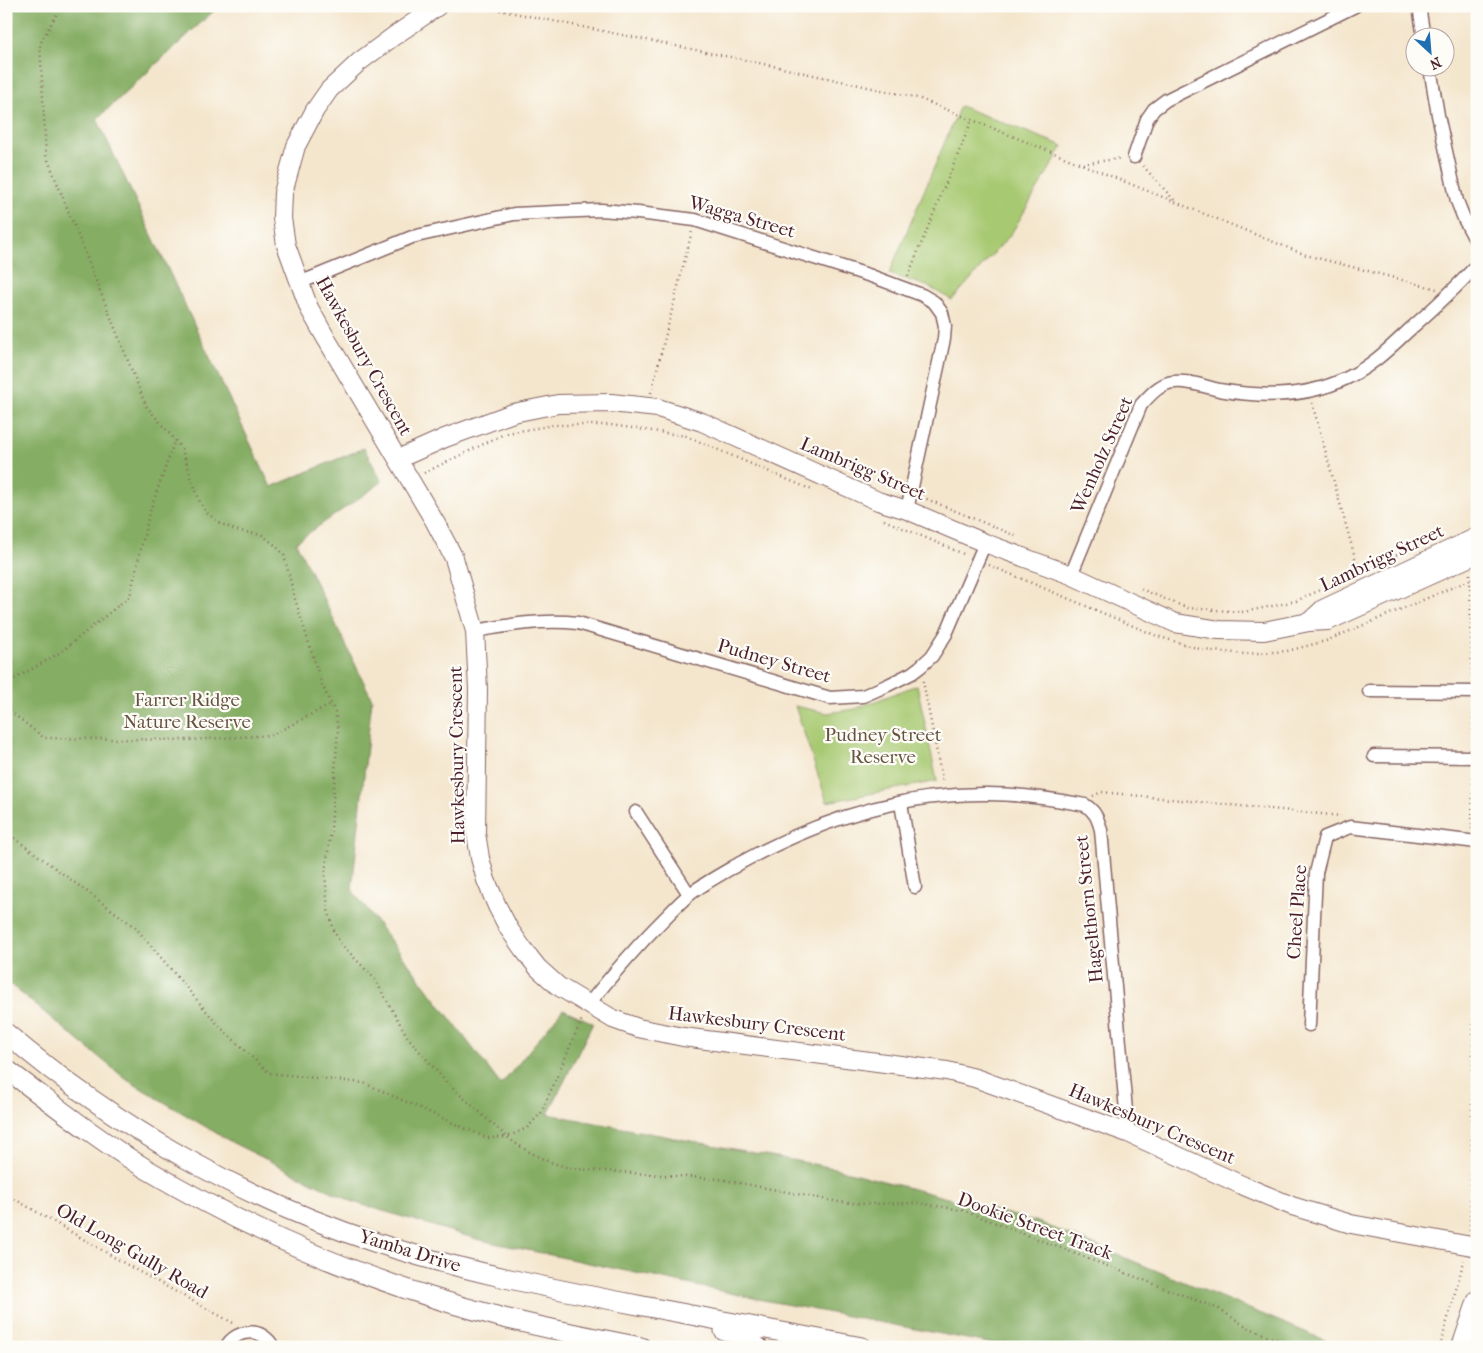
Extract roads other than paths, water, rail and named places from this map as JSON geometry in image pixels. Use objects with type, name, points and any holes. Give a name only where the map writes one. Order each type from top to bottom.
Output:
[{"type":"main road","name":"Yamba Drive","points":[[6,1033],[44,1064],[113,1113],[150,1137],[220,1177],[273,1202],[380,1244],[500,1277],[862,1347]]},
{"type":"main road","name":"Yamba Drive","points":[[6,1069],[92,1134],[214,1207],[262,1231],[376,1278],[490,1314],[561,1332],[641,1347]]},
{"type":"main road","points":[[684,1314],[710,1328],[739,1334],[758,1347]]},
{"type":"main road","points":[[802,1347],[823,1339]]},
{"type":"street","name":"Hawkesbury Crescent","points":[[438,6],[359,62],[329,90],[315,110],[296,146],[283,193],[282,218],[286,245],[309,308],[435,522],[454,558],[475,631],[478,689],[476,833],[480,858],[486,880],[509,929],[538,968],[567,992],[588,1006],[613,1019],[656,1033],[947,1071],[975,1078],[1128,1133],[1292,1206],[1351,1224],[1472,1246]]},
{"type":"street","points":[[1134,157],[1147,119],[1154,109],[1166,100],[1355,6]]},
{"type":"street","points":[[1419,6],[1422,28]]},
{"type":"street","points":[[1432,78],[1457,201],[1477,243]]},
{"type":"street","name":"Wagga Street","points":[[299,283],[412,236],[514,214],[601,210],[695,220],[922,295],[934,302],[942,313],[945,326],[944,339],[906,510]]},
{"type":"street","name":"Wenholz Street","points":[[1072,575],[1141,405],[1162,385],[1174,382],[1187,382],[1252,395],[1278,396],[1309,391],[1338,382],[1355,374],[1376,360],[1451,293],[1477,265]]},
{"type":"street","name":"Lambrigg Street","points":[[398,459],[445,438],[513,414],[558,404],[611,403],[658,408],[702,422],[878,501],[906,510],[985,543],[1072,575],[1175,623],[1219,630],[1264,631],[1309,622],[1328,621],[1473,555]]},
{"type":"street","name":"Lambrigg Street","points":[[1309,622],[1323,609],[1477,537]]},
{"type":"street","name":"Pudney Street","points":[[475,631],[538,622],[559,621],[578,623],[830,698],[863,696],[888,686],[920,667],[932,656],[946,634],[985,543]]},
{"type":"street","points":[[1369,691],[1475,692]]},
{"type":"street","points":[[1374,756],[1475,756]]},
{"type":"street","name":"Hagelthorn Street","points":[[588,1006],[612,974],[689,894],[770,847],[820,825],[848,815],[939,796],[1009,794],[1086,805],[1092,809],[1098,818],[1101,830],[1128,1133]]},
{"type":"street","points":[[901,804],[915,887]]},
{"type":"street","points":[[636,812],[689,894]]},
{"type":"street","name":"Cheel Place","points":[[1309,1025],[1316,872],[1325,837],[1350,827],[1475,841]]},
{"type":"street","points":[[1461,1347],[1477,1300]]},
{"type":"street","points":[[226,1347],[238,1334],[245,1332],[259,1334],[266,1338],[273,1347]]},
{"type":"park label","name":"Farrer Ridge Nature Reserve","points":[[187,711]]},
{"type":"park label","name":"Pudney Street Reserve","points":[[883,746]]}]
